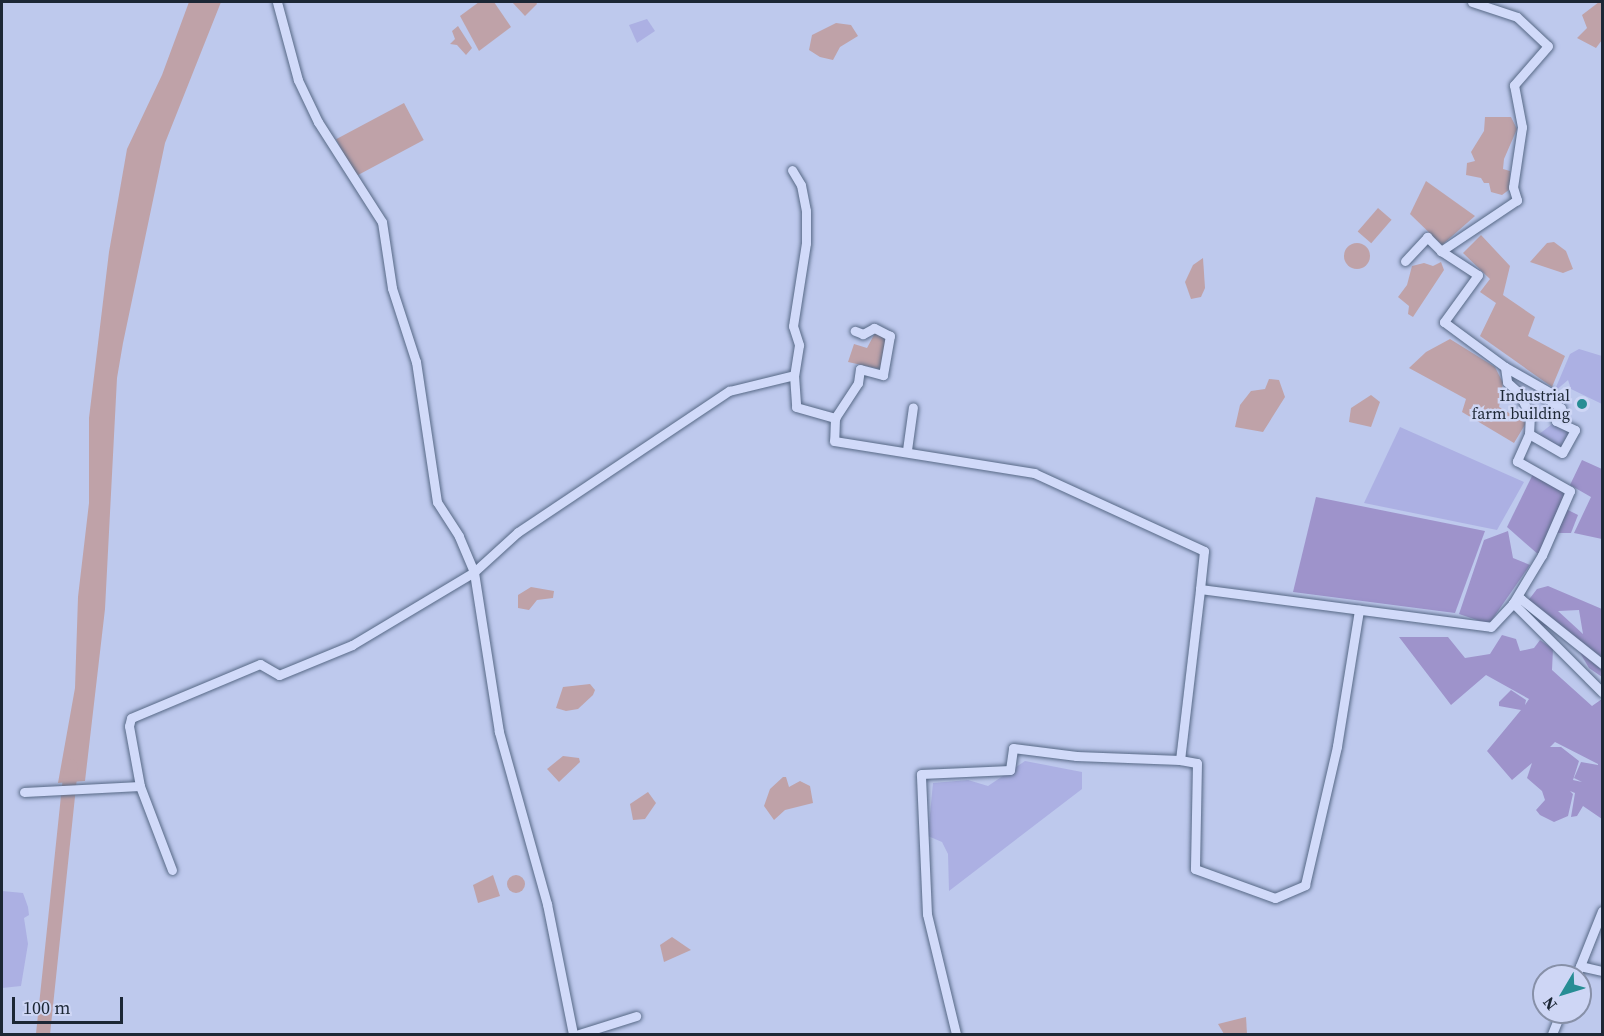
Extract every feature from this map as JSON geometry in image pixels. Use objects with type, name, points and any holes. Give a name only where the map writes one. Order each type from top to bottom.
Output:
[{"type":"street","points":[[277,2],[298,80],[324,132],[382,222],[392,288],[416,362],[437,502],[459,536],[474,572],[499,732],[547,904],[573,1035]]},
{"type":"street","points":[[1441,251],[1517,200],[1513,187],[1522,127],[1514,85],[1548,46],[1517,17],[1472,2]]},
{"type":"street","points":[[792,170],[801,185],[806,211],[806,243],[793,326],[799,345],[794,375],[796,407],[835,418]]},
{"type":"street","points":[[1405,261],[1427,237],[1441,251],[1478,275],[1444,322],[1505,367],[1549,392],[1545,398],[1561,408],[1556,421],[1575,430],[1562,453],[1529,434]]},
{"type":"street","points":[[855,331],[862,334],[874,328],[890,336],[883,375],[860,369],[858,383],[835,418],[834,441],[907,450],[1034,473],[1204,551],[1180,760]]},
{"type":"street","points":[[1200,589],[1491,627],[1513,603],[1542,555],[1570,491],[1517,461],[1529,434],[1530,415],[1507,382],[1505,367]]},
{"type":"street","points":[[172,870],[140,786],[129,726],[139,713],[260,664],[279,675],[352,645],[474,572],[518,532],[729,391],[794,375]]},
{"type":"street","points":[[907,450],[913,407]]},
{"type":"street","points":[[1513,603],[1521,599],[1602,664]]},
{"type":"street","points":[[1513,603],[1602,692]]},
{"type":"street","points":[[956,1035],[927,914],[921,774],[1010,770],[1013,748],[1076,756],[1180,760],[1197,763],[1195,869],[1275,898],[1305,885],[1337,746],[1359,610]]},
{"type":"street","points":[[24,792],[140,786]]},
{"type":"street","points":[[1581,964],[1602,911]]},
{"type":"street","points":[[579,1035],[636,1016]]},
{"type":"shaded area","points":[[189,2],[221,2],[165,143],[123,343],[117,378],[105,609],[85,781],[58,783],[75,688],[78,597],[89,503],[89,418],[109,252],[127,149],[162,75]]},
{"type":"shaded area","points":[[479,2],[494,2],[511,27],[479,51],[460,16]]},
{"type":"shaded area","points":[[512,2],[536,2],[537,4],[525,16]]},
{"type":"shaded area","points":[[1602,2],[1602,40],[1596,48],[1577,38],[1587,28],[1582,15]]},
{"type":"shaded area","points":[[647,19],[655,31],[637,43],[629,25]]},
{"type":"shaded area","points":[[836,23],[851,25],[858,36],[840,47],[833,60],[820,57],[809,50],[812,35]]},
{"type":"shaded area","points":[[458,26],[472,48],[466,55],[457,45],[450,44],[455,39],[452,31]]},
{"type":"shaded area","points":[[404,103],[424,140],[356,176],[336,139]]},
{"type":"shaded area","points":[[1485,117],[1511,117],[1517,129],[1504,159],[1503,169],[1510,171],[1510,189],[1502,195],[1491,192],[1489,183],[1484,183],[1481,178],[1466,175],[1467,163],[1475,161],[1471,152],[1484,131]]},
{"type":"shaded area","points":[[1426,181],[1475,216],[1442,245],[1410,214]]},
{"type":"shaded area","points":[[1378,208],[1392,220],[1371,243],[1358,231]]},
{"type":"shaded area","points":[[1481,235],[1510,266],[1503,295],[1535,317],[1528,336],[1565,356],[1552,387],[1480,336],[1496,303],[1480,292],[1490,279],[1463,253]]},
{"type":"shaded area","points":[[1554,242],[1566,251],[1573,269],[1563,273],[1530,262],[1547,243]]},
{"type":"shaded area","points":[[1357,243],[1366,247],[1370,256],[1366,265],[1357,269],[1348,265],[1344,256],[1348,247]]},
{"type":"shaded area","points":[[1203,258],[1205,288],[1201,297],[1191,299],[1185,282],[1193,265]]},
{"type":"shaded area","points":[[1441,262],[1444,270],[1413,317],[1408,314],[1409,306],[1398,297],[1407,285],[1412,266],[1424,263],[1433,266]]},
{"type":"shaded area","points":[[875,333],[887,337],[880,369],[848,362],[854,344],[867,348]]},
{"type":"shaded area","points":[[1450,339],[1495,367],[1503,383],[1499,407],[1526,423],[1514,443],[1462,412],[1466,399],[1409,368],[1426,352]]},
{"type":"shaded area","points":[[1579,349],[1602,356],[1602,404],[1571,389],[1568,380],[1554,392],[1570,354]]},
{"type":"shaded area","points":[[1269,379],[1279,380],[1285,397],[1263,432],[1235,427],[1240,405],[1251,391],[1265,389]]},
{"type":"shaded area","points":[[1371,395],[1380,402],[1371,427],[1349,422],[1351,408]]},
{"type":"shaded area","points":[[1556,421],[1571,431],[1560,448],[1538,435]]},
{"type":"shaded area","points":[[1400,427],[1524,482],[1497,530],[1364,503]]},
{"type":"shaded area","points":[[1582,460],[1602,469],[1602,539],[1574,533],[1591,497],[1570,485]]},
{"type":"shaded area","points":[[1534,472],[1567,490],[1539,555],[1507,527]]},
{"type":"shaded area","points":[[1316,497],[1485,531],[1455,613],[1293,592]]},
{"type":"shaded area","points":[[1566,509],[1578,515],[1571,533],[1555,533]]},
{"type":"shaded area","points":[[1508,531],[1513,558],[1530,565],[1489,624],[1459,614],[1484,540]]},
{"type":"shaded area","points":[[1548,586],[1602,609],[1602,677],[1589,668],[1579,651],[1558,630],[1538,624],[1524,606],[1537,589]],"holes":[[[1579,610],[1583,634],[1558,611]]]},
{"type":"shaded area","points":[[531,587],[554,591],[553,598],[537,600],[529,610],[518,608],[518,595]]},
{"type":"shaded area","points":[[1502,635],[1516,639],[1520,651],[1534,648],[1540,640],[1553,649],[1552,670],[1592,706],[1602,699],[1602,819],[1583,806],[1577,816],[1571,817],[1575,793],[1570,791],[1573,794],[1568,816],[1554,822],[1540,815],[1536,810],[1545,800],[1542,791],[1527,778],[1532,763],[1512,780],[1487,751],[1521,710],[1499,706],[1499,702],[1511,690],[1526,700],[1525,705],[1529,699],[1486,675],[1451,705],[1399,637],[1448,637],[1465,658],[1490,654]],"holes":[[[1555,742],[1598,764],[1581,762],[1574,778],[1582,782],[1573,780],[1579,761],[1561,747],[1550,747]]]},
{"type":"shaded area","points":[[590,684],[595,690],[593,695],[578,709],[566,711],[556,708],[563,687]]},
{"type":"shaded area","points":[[563,756],[579,758],[580,762],[559,782],[547,769]]},
{"type":"shaded area","points":[[1025,761],[1082,772],[1082,789],[949,891],[948,854],[942,842],[928,836],[933,783],[968,780],[988,786]]},
{"type":"shaded area","points":[[786,777],[789,787],[800,781],[810,786],[813,803],[785,810],[774,820],[764,806],[770,789]]},
{"type":"shaded area","points":[[648,792],[656,803],[645,819],[633,820],[630,804]]},
{"type":"shaded area","points":[[493,875],[500,896],[478,903],[473,885]]},
{"type":"shaded area","points":[[516,875],[522,878],[525,884],[522,890],[516,893],[510,890],[507,884],[510,878]]},
{"type":"shaded area","points":[[2,891],[23,893],[29,915],[24,918],[28,944],[21,986],[2,988]]},
{"type":"shaded area","points":[[672,937],[691,950],[664,962],[660,945]]},
{"type":"shaded area","points":[[1246,1017],[1247,1034],[1224,1034],[1218,1024]]},
{"type":"waterway","points":[[43,1034],[71,766]]},
{"type":"place","name":"Industrial farm building","points":[[1582,404]]}]
